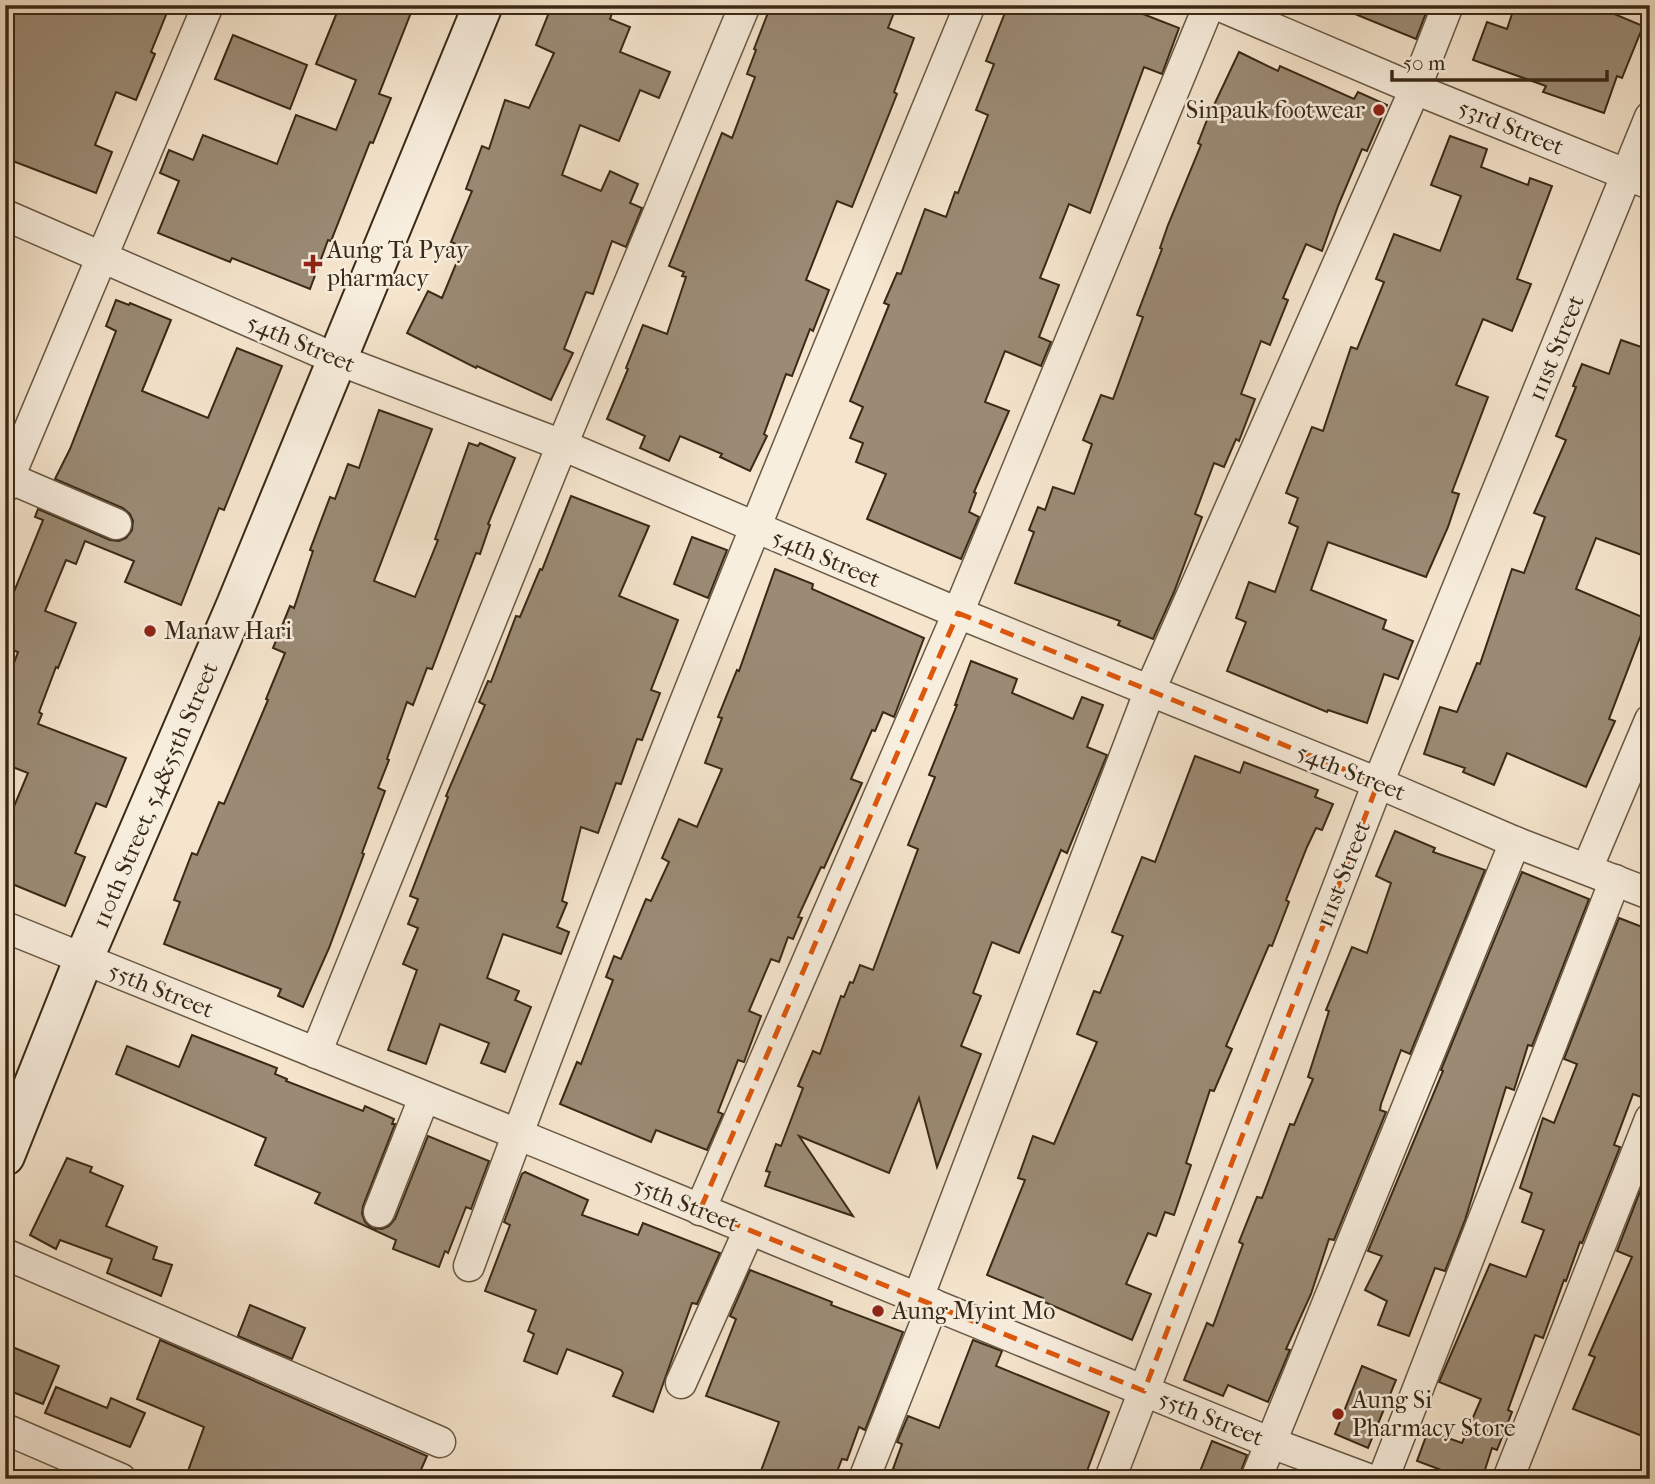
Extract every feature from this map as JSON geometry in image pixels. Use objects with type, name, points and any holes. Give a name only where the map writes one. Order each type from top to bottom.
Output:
[{"type":"main road","name":"110th Street, 54&55th Street","points":[[9,1148],[84,958],[236,605],[483,5]]},
{"type":"street","points":[[116,524],[7,483],[208,5]]},
{"type":"street","points":[[316,1053],[562,445],[745,5]]},
{"type":"street","points":[[469,1266],[517,1134],[754,527],[970,5]]},
{"type":"street","points":[[700,1210],[958,613],[1209,5]]},
{"type":"street","name":"53rd Street","points":[[1218,5],[1415,89],[1638,179]]},
{"type":"street","points":[[864,1479],[925,1301],[1150,690],[1415,89],[1448,5]]},
{"type":"street","name":"111st Street","points":[[1110,1479],[1378,783],[1638,179],[1650,117]]},
{"type":"street","name":"54th Street","points":[[5,215],[336,359],[562,445],[958,613],[1378,783],[1515,842],[1650,894]]},
{"type":"street","points":[[1587,869],[1650,720]]},
{"type":"street","points":[[1256,1479],[1515,842]]},
{"type":"street","points":[[1383,1479],[1615,880]]},
{"type":"street","name":"55th Street","points":[[5,927],[1269,1442],[1368,1479]]},
{"type":"street","points":[[379,1212],[424,1098]]},
{"type":"street","points":[[1508,1479],[1650,1119]]},
{"type":"street","points":[[681,1383],[749,1230]]},
{"type":"street","points":[[5,1254],[440,1442]]},
{"type":"street","points":[[5,1429],[121,1479]]},
{"type":"highlighted area","points":[[958,613],[1378,783],[1144,1391],[700,1210]]},
{"type":"building","points":[[5,5],[170,5],[151,52],[155,54],[136,100],[116,92],[95,145],[112,152],[96,193],[5,158]]},
{"type":"building","points":[[340,5],[414,5],[379,94],[391,98],[373,143],[370,142],[331,241],[328,240],[310,289],[232,258],[230,262],[158,233],[179,181],[160,173],[169,150],[193,160],[203,135],[277,164],[296,115],[336,130],[356,80],[316,64]]},
{"type":"building","points":[[552,5],[615,5],[610,19],[630,27],[620,52],[670,72],[659,98],[640,90],[619,141],[580,125],[562,175],[601,191],[610,171],[638,184],[630,203],[642,208],[626,247],[612,241],[593,294],[586,292],[564,349],[573,353],[551,400],[477,366],[476,368],[407,333],[428,291],[442,298],[463,247],[451,242],[472,191],[466,189],[482,146],[489,149],[505,100],[529,108],[554,53],[536,45]]},
{"type":"building","points":[[771,5],[840,5],[858,12],[860,5],[883,5],[895,10],[888,28],[914,38],[894,92],[897,94],[852,207],[837,201],[806,280],[829,290],[792,376],[786,374],[764,434],[767,436],[750,471],[720,457],[722,454],[680,436],[669,461],[640,448],[645,436],[607,419],[643,325],[667,334],[686,277],[682,276],[684,272],[669,266],[722,133],[732,138],[755,77],[747,74]]},
{"type":"building","points":[[1008,5],[1120,5],[1179,28],[1162,74],[1144,67],[1090,213],[1069,204],[1040,278],[1059,285],[1039,337],[1051,342],[1041,366],[1005,351],[985,402],[1009,411],[974,492],[976,493],[969,512],[979,517],[961,559],[867,519],[886,474],[856,462],[863,443],[850,438],[863,407],[850,401],[889,305],[884,303],[897,273],[901,274],[925,209],[946,217],[955,192],[958,193],[988,115],[976,110],[994,64],[986,61]]},
{"type":"building","points":[[1333,5],[1429,5],[1416,39]]},
{"type":"building","points":[[1515,5],[1593,5],[1643,26],[1622,78],[1617,76],[1604,113],[1543,92],[1546,86],[1473,60],[1487,22],[1507,29]]},
{"type":"building","points":[[233,35],[307,65],[290,109],[215,79]]},
{"type":"building","points":[[1239,52],[1278,71],[1280,66],[1354,99],[1358,92],[1387,105],[1367,151],[1362,149],[1322,251],[1306,244],[1283,298],[1288,300],[1270,345],[1261,341],[1241,394],[1255,399],[1239,441],[1236,439],[1224,467],[1214,463],[1195,514],[1202,517],[1153,639],[1118,625],[1120,621],[1015,583],[1034,532],[1029,530],[1038,507],[1045,510],[1053,487],[1074,494],[1092,444],[1083,440],[1101,395],[1113,399],[1143,317],[1137,315],[1162,249],[1160,248],[1168,225],[1201,145],[1198,143],[1207,120]]},
{"type":"building","points":[[1450,136],[1487,149],[1481,167],[1528,185],[1530,178],[1552,186],[1517,279],[1531,284],[1512,331],[1483,319],[1456,385],[1488,397],[1452,492],[1459,494],[1448,527],[1426,577],[1328,542],[1311,590],[1386,620],[1383,629],[1413,641],[1398,679],[1384,674],[1367,723],[1328,710],[1327,712],[1227,671],[1246,622],[1236,618],[1249,582],[1275,592],[1298,527],[1289,523],[1298,498],[1286,493],[1312,427],[1323,431],[1351,347],[1357,349],[1384,282],[1376,279],[1394,234],[1440,251],[1461,196],[1431,185]]},
{"type":"building","points":[[116,300],[171,320],[142,391],[208,418],[237,348],[282,366],[224,510],[219,508],[181,605],[125,582],[134,561],[85,541],[76,564],[66,560],[45,611],[76,623],[39,712],[42,714],[38,724],[126,758],[106,807],[96,803],[75,853],[85,857],[65,906],[5,881],[5,828],[28,773],[5,764],[5,687],[18,652],[5,647],[5,614],[43,520],[35,517],[38,509],[110,540],[119,541],[126,538],[132,530],[133,521],[123,508],[55,479],[70,449],[116,331],[106,326]]},
{"type":"building","points":[[1621,340],[1650,350],[1650,558],[1596,538],[1576,589],[1647,619],[1609,719],[1615,721],[1586,787],[1507,753],[1494,785],[1463,772],[1465,768],[1424,754],[1440,707],[1457,712],[1477,663],[1480,664],[1512,569],[1524,573],[1545,517],[1534,513],[1566,440],[1556,436],[1576,387],[1573,386],[1582,364],[1609,374]]},
{"type":"building","points":[[379,410],[432,429],[374,581],[415,597],[438,540],[435,539],[469,443],[478,446],[480,443],[515,458],[488,524],[490,525],[480,554],[476,553],[432,669],[427,668],[413,705],[407,702],[378,788],[385,791],[362,853],[364,854],[329,948],[303,1007],[278,996],[281,989],[164,944],[180,902],[174,900],[192,853],[197,855],[219,802],[224,804],[268,700],[266,699],[285,653],[273,648],[290,606],[294,608],[313,551],[310,550],[330,497],[335,499],[348,464],[359,468]]},
{"type":"building","points":[[571,496],[649,526],[619,596],[678,620],[651,690],[660,693],[642,740],[637,739],[621,784],[616,783],[598,833],[581,827],[562,901],[567,903],[557,927],[569,932],[561,954],[503,934],[487,978],[519,991],[515,1000],[531,1007],[505,1072],[481,1063],[489,1043],[440,1024],[426,1064],[388,1050],[417,970],[403,964],[418,928],[408,924],[418,899],[410,896],[448,797],[446,796],[485,705],[479,702],[488,681],[491,682],[516,616],[520,617],[540,569],[542,570]]},
{"type":"building","points":[[692,537],[727,550],[708,598],[674,584]]},
{"type":"building","points":[[775,569],[813,584],[812,589],[924,638],[894,717],[883,712],[875,731],[872,730],[851,779],[862,783],[824,868],[821,867],[798,917],[802,918],[793,939],[788,937],[779,962],[771,959],[749,1011],[761,1016],[744,1062],[738,1060],[718,1112],[723,1114],[707,1150],[656,1130],[651,1142],[560,1104],[577,1062],[581,1064],[613,980],[606,977],[614,956],[621,959],[646,899],[651,901],[669,862],[662,858],[679,819],[697,827],[722,769],[705,763],[722,718],[718,717],[737,670],[739,671]]},
{"type":"building","points":[[971,661],[1017,679],[1012,693],[1073,719],[1082,697],[1103,705],[1087,747],[1107,755],[1067,853],[1061,850],[1019,953],[992,942],[973,993],[981,996],[961,1046],[981,1054],[937,1167],[919,1098],[889,1173],[799,1136],[853,1216],[765,1186],[770,1172],[766,1171],[776,1144],[781,1146],[803,1088],[798,1086],[813,1051],[820,1054],[841,996],[844,997],[850,982],[853,983],[860,965],[873,970],[918,849],[908,845],[935,777],[929,775]]},
{"type":"building","points":[[1195,756],[1240,773],[1244,762],[1318,790],[1315,797],[1333,804],[1322,830],[1316,828],[1307,847],[1286,900],[1289,902],[1272,946],[1269,945],[1226,1046],[1232,1049],[1214,1091],[1210,1090],[1186,1163],[1191,1165],[1174,1215],[1165,1212],[1156,1236],[1148,1233],[1126,1284],[1151,1294],[1132,1340],[987,1275],[1025,1180],[1018,1178],[1033,1136],[1054,1144],[1097,1042],[1077,1034],[1094,991],[1100,993],[1123,936],[1112,932],[1142,857],[1155,862]]},
{"type":"building","points":[[1395,831],[1435,848],[1433,852],[1485,870],[1410,1054],[1401,1050],[1381,1104],[1380,1110],[1386,1112],[1334,1240],[1329,1239],[1311,1294],[1286,1349],[1290,1350],[1268,1402],[1228,1385],[1223,1396],[1184,1380],[1207,1323],[1213,1326],[1243,1244],[1239,1242],[1257,1197],[1262,1198],[1290,1124],[1294,1125],[1313,1079],[1308,1077],[1329,1011],[1326,1010],[1352,947],[1367,953],[1391,883],[1376,876]]},
{"type":"building","points":[[1522,872],[1589,899],[1532,1046],[1528,1045],[1514,1090],[1506,1087],[1465,1220],[1445,1271],[1435,1268],[1409,1336],[1378,1325],[1387,1301],[1365,1290],[1382,1256],[1368,1251]]},
{"type":"building","points":[[1619,918],[1650,930],[1650,1083],[1644,1098],[1633,1094],[1614,1145],[1620,1147],[1566,1281],[1564,1280],[1543,1338],[1535,1335],[1508,1410],[1512,1412],[1497,1450],[1492,1448],[1482,1479],[1465,1479],[1417,1461],[1428,1431],[1462,1443],[1481,1399],[1439,1382],[1490,1264],[1526,1277],[1544,1230],[1522,1222],[1532,1193],[1520,1188],[1543,1118],[1554,1123],[1577,1064],[1564,1059]]},
{"type":"building","points":[[192,1035],[277,1068],[275,1074],[287,1079],[286,1081],[363,1111],[365,1106],[394,1119],[392,1124],[395,1124],[363,1206],[365,1222],[372,1228],[382,1229],[395,1219],[428,1136],[489,1161],[471,1209],[466,1207],[448,1253],[445,1251],[439,1267],[393,1249],[396,1240],[315,1203],[320,1193],[255,1165],[266,1138],[116,1074],[127,1046],[179,1067]]},
{"type":"building","points":[[67,1158],[92,1167],[90,1172],[123,1186],[106,1226],[157,1247],[153,1259],[172,1265],[161,1296],[107,1273],[112,1259],[60,1240],[56,1249],[30,1235]]},
{"type":"building","points":[[525,1172],[588,1200],[582,1215],[638,1235],[643,1223],[720,1253],[697,1304],[692,1303],[653,1412],[613,1396],[623,1373],[621,1370],[567,1349],[557,1374],[524,1361],[534,1334],[528,1331],[536,1310],[485,1291],[510,1225],[504,1222]]},
{"type":"building","points":[[1641,1189],[1650,1192],[1650,1439],[1573,1409],[1595,1357],[1589,1355],[1632,1257],[1617,1251]]},
{"type":"building","points":[[750,1270],[903,1332],[865,1430],[859,1427],[847,1460],[842,1459],[834,1479],[758,1479],[779,1422],[706,1396],[736,1319],[730,1316]]},
{"type":"building","points":[[250,1305],[305,1328],[292,1359],[238,1336]]},
{"type":"building","points":[[160,1340],[427,1456],[417,1479],[210,1479],[188,1471],[204,1427],[137,1399]]},
{"type":"building","points":[[973,1340],[1002,1351],[996,1366],[1109,1412],[1084,1479],[919,1479],[893,1469],[902,1444],[897,1442],[908,1416],[939,1428]]},
{"type":"building","points":[[5,1344],[59,1366],[43,1404],[5,1389]]},
{"type":"building","points":[[1362,1366],[1396,1380],[1368,1448],[1335,1434]]},
{"type":"building","points":[[56,1387],[107,1408],[111,1398],[145,1413],[130,1447],[45,1413]]},
{"type":"building","points":[[1212,1441],[1247,1455],[1238,1479],[1197,1479]]},
{"type":"place","name":"Sinpauk footwear","points":[[1379,110]]},
{"type":"place","name":"Aung Ta Pyay pharmacy","points":[[313,264]]},
{"type":"place","name":"Manaw Hari","points":[[150,631]]},
{"type":"place","name":"Aung Myint Mo","points":[[878,1311]]},
{"type":"place","name":"Aung Si Pharmacy Store","points":[[1338,1414]]}]
